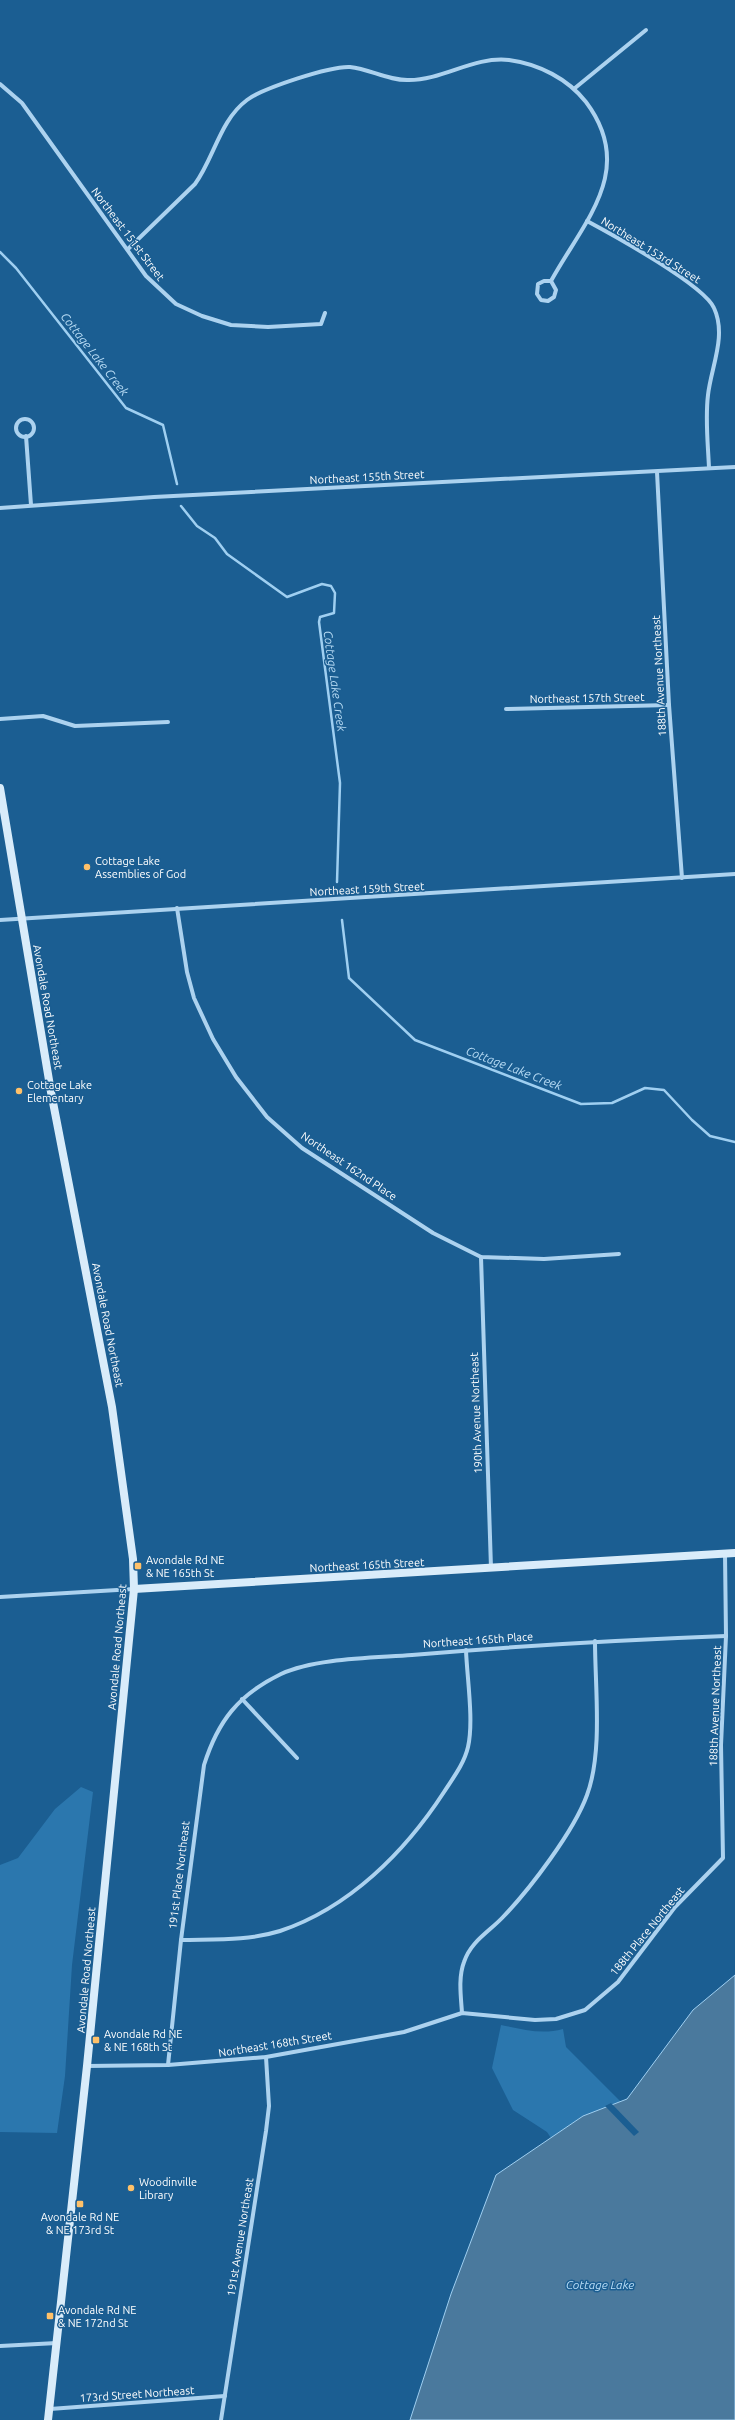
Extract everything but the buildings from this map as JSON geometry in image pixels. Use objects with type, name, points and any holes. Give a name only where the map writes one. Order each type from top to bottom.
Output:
[{"type":"main road","name":"Avondale Road Northeast","points":[[0,788],[20,918],[44,1039],[51,1092],[112,1407],[133,1559],[134,1589],[88,2066],[48,2420]]},
{"type":"main road","name":"Northeast 165th Street","points":[[134,1589],[735,1554]]},
{"type":"street","points":[[575,88],[646,30]]},
{"type":"street","points":[[128,249],[195,184],[204,171],[224,127],[235,111],[258,92],[298,79],[348,67],[369,70],[392,78],[415,80],[471,64],[509,60],[552,74],[575,88],[595,114],[606,139],[608,158],[604,187],[587,221],[551,281]]},
{"type":"street","name":"Northeast 151st Street","points":[[0,84],[22,103],[146,276],[160,291],[176,304],[202,316],[231,325],[268,327],[322,324],[325,313]]},
{"type":"street","name":"Northeast 153rd Street","points":[[587,221],[620,239],[704,294],[714,308],[719,332],[708,395],[709,468]]},
{"type":"street","points":[[544,280],[551,281],[556,290],[554,297],[548,300],[541,300],[536,291],[538,284],[544,280]]},
{"type":"street","points":[[25,419],[30,420],[34,425],[33,431],[26,436],[21,435],[16,428],[17,422],[25,419]]},
{"type":"street","points":[[26,436],[31,505]]},
{"type":"street","name":"Northeast 155th Street","points":[[0,508],[31,505],[735,467]]},
{"type":"street","name":"188th Avenue Northeast","points":[[657,472],[670,704],[682,878]]},
{"type":"street","name":"Northeast 157th Street","points":[[506,709],[670,704]]},
{"type":"street","points":[[0,719],[43,716],[75,726],[168,722]]},
{"type":"street","name":"Northeast 159th Street","points":[[0,920],[735,874]]},
{"type":"street","name":"Northeast 162nd Place","points":[[176,908],[187,972],[194,998],[213,1039],[232,1071],[267,1117],[302,1148],[344,1176],[433,1233],[481,1257]]},
{"type":"street","points":[[481,1257],[544,1259],[619,1254]]},
{"type":"street","name":"190th Avenue Northeast","points":[[481,1257],[491,1568]]},
{"type":"street","name":"188th Avenue Northeast","points":[[723,1858],[721,1745],[726,1636],[725,1554]]},
{"type":"street","name":"Northeast 165th Street","points":[[0,1597],[134,1589]]},
{"type":"street","name":"Northeast 165th Place","points":[[242,1699],[282,1674],[307,1667],[341,1661],[595,1641],[726,1636]]},
{"type":"street","points":[[462,2013],[460,1981],[464,1962],[474,1942],[503,1917],[532,1882],[570,1831],[587,1796],[593,1774],[596,1750],[595,1641]]},
{"type":"street","points":[[181,1940],[251,1937],[279,1931],[306,1921],[333,1905],[372,1877],[404,1844],[435,1805],[459,1769],[468,1747],[469,1712],[466,1650]]},
{"type":"street","points":[[242,1699],[297,1758]]},
{"type":"street","name":"191st Place Northeast","points":[[168,2065],[181,1940],[204,1765],[211,1740],[220,1724],[242,1699]]},
{"type":"street","name":"188th Place Northeast","points":[[462,2013],[535,2020],[556,2019],[584,2010],[618,1982],[675,1907],[723,1858]]},
{"type":"street","name":"Northeast 168th Street","points":[[88,2066],[168,2065],[266,2057],[404,2032],[462,2013]]},
{"type":"street","name":"191st Avenue Northeast","points":[[221,2420],[266,2131],[269,2106],[266,2057]]},
{"type":"street","points":[[0,2346],[58,2342]]},
{"type":"street","name":"173rd Street Northeast","points":[[50,2409],[225,2396]]},
{"type":"shaded area","points":[[81,1787],[93,1792],[72,1965],[65,2076],[57,2133],[0,2132],[0,1865],[18,1858],[55,1809]]},
{"type":"shaded area","points":[[501,2025],[524,2030],[539,2031],[555,2031],[563,2029],[566,2047],[621,2102],[583,2116],[551,2138],[547,2132],[513,2110],[492,2068]]},
{"type":"water","name":"Cottage Lake","points":[[735,1975],[735,2420],[410,2420],[451,2294],[496,2175],[583,2116],[627,2099],[693,2010]]},
{"type":"pier","points":[[611,2103],[639,2132],[634,2136],[605,2106]]},
{"type":"waterway","name":"Cottage Lake Creek","points":[[0,252],[16,268],[126,408],[163,425],[177,484]]},
{"type":"waterway","name":"Cottage Lake Creek","points":[[181,506],[197,526],[215,538],[227,554],[287,597],[322,584],[331,586],[335,593],[334,613],[320,617],[319,622],[340,783],[337,882]]},
{"type":"waterway","name":"Cottage Lake Creek","points":[[342,920],[349,978],[415,1040],[581,1104],[612,1103],[645,1088],[664,1090],[692,1120],[710,1136],[735,1142]]},
{"type":"place","name":"Cottage Lake Assemblies of God","points":[[87,867]]},
{"type":"place","name":"Cottage Lake Elementary","points":[[19,1091]]},
{"type":"place","name":"Avondale Rd NE & NE 165th St","points":[[138,1566]]},
{"type":"place","name":"Avondale Rd NE & NE 168th St","points":[[96,2040]]},
{"type":"place","name":"Woodinville Library","points":[[131,2188]]},
{"type":"place","name":"Avondale Rd NE & NE 173rd St","points":[[80,2204]]},
{"type":"place","name":"Avondale Rd NE & NE 172nd St","points":[[50,2316]]}]
